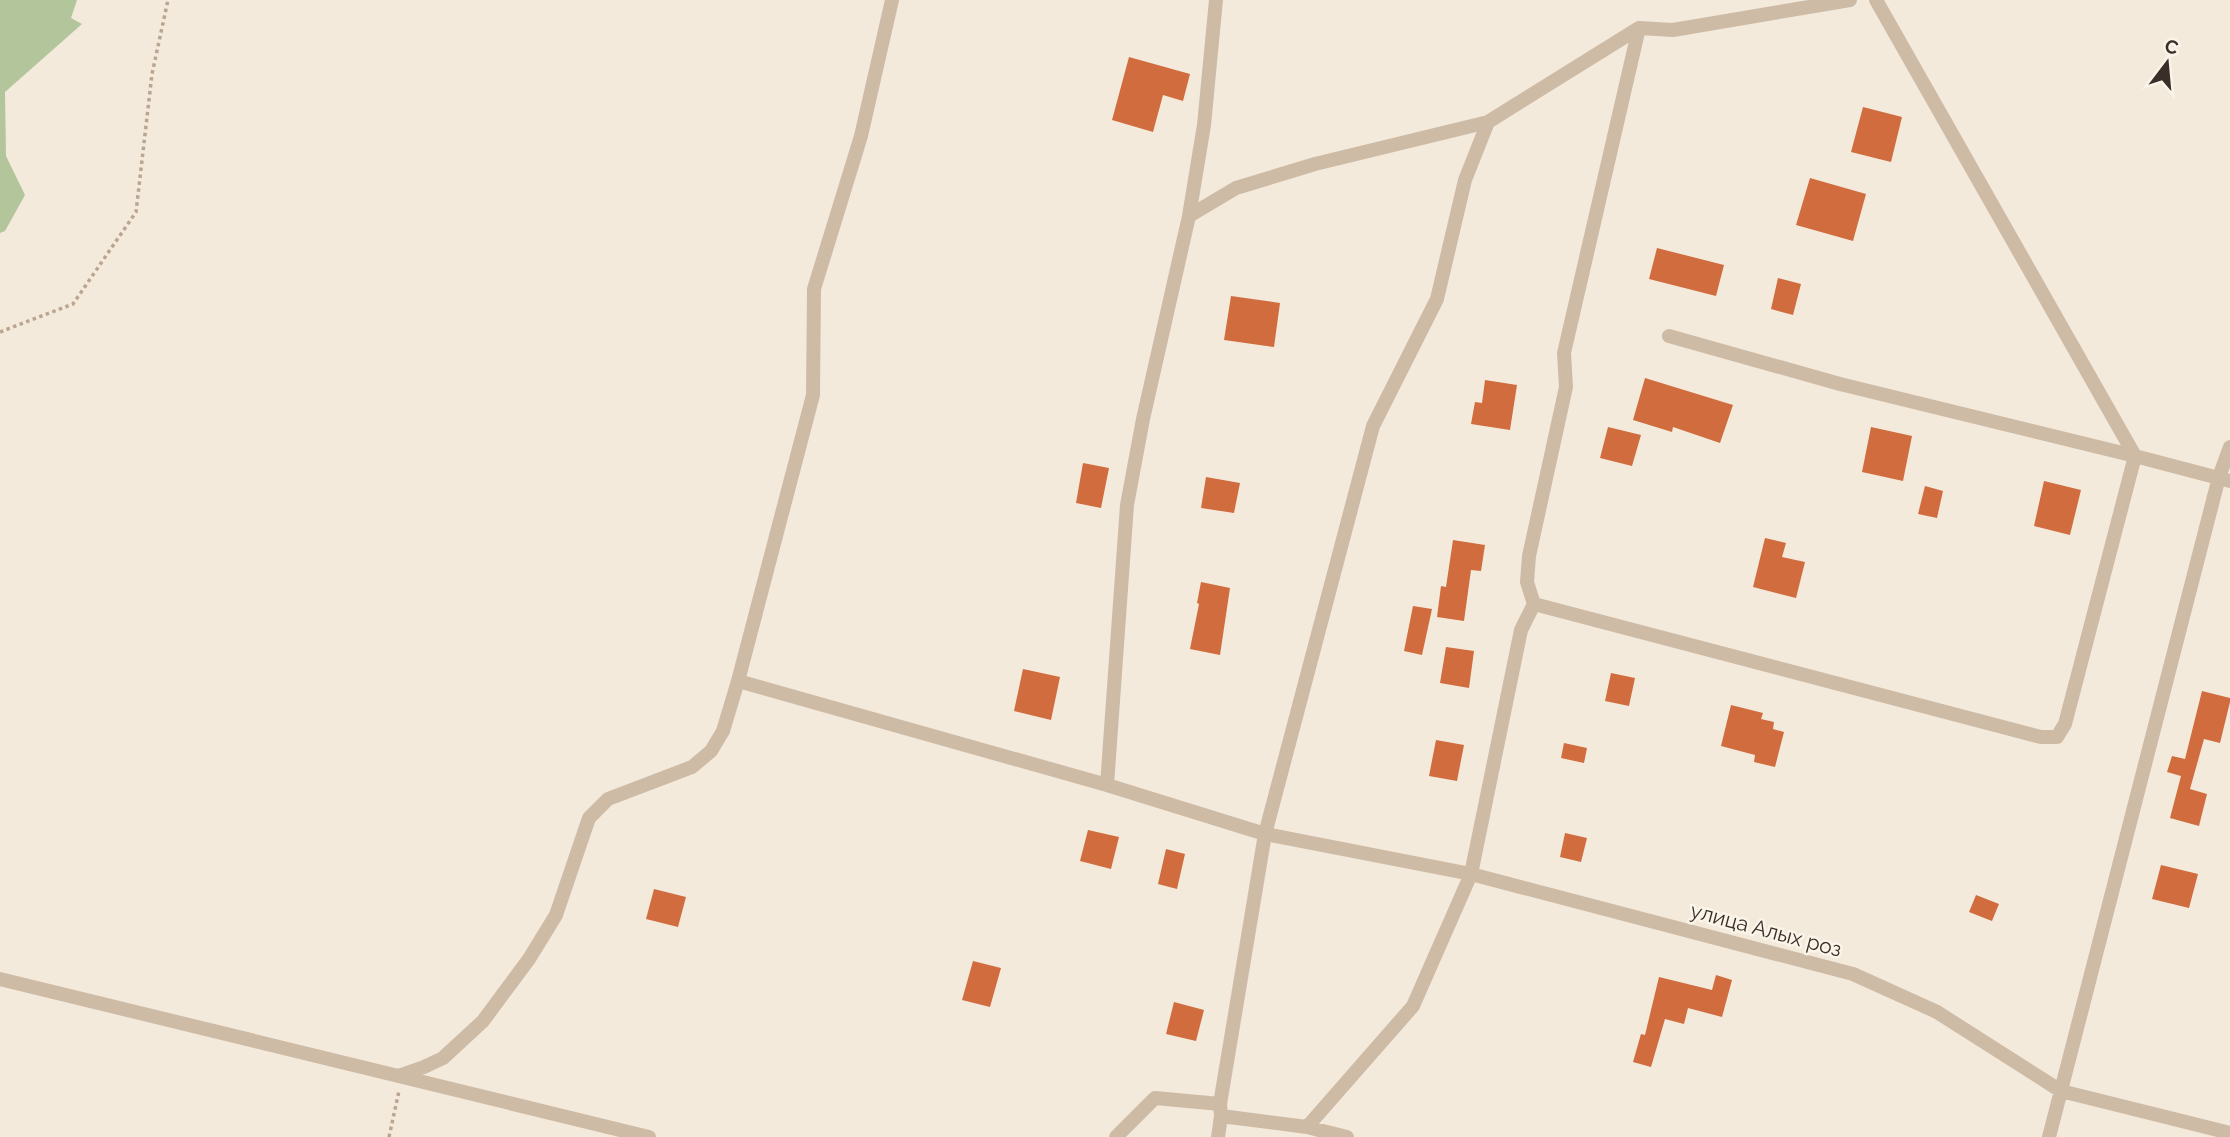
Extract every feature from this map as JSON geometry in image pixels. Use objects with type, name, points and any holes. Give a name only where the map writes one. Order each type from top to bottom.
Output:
[{"type":"street","points":[[400,1076],[443,1058],[483,1021],[529,959],[556,915],[589,818],[608,799],[692,767],[711,751],[723,731],[813,395],[814,289],[861,136],[892,0]]},
{"type":"street","points":[[1107,785],[1127,505],[1143,419],[1189,216],[1204,125],[1216,0]]},
{"type":"street","points":[[1189,216],[1236,188],[1315,164],[1488,122],[1639,28],[1673,30],[1850,0]]},
{"type":"street","points":[[1534,604],[2041,737],[2057,737],[2065,724],[2135,456],[1876,0]]},
{"type":"street","points":[[1307,1127],[1413,1006],[1471,874],[1521,630],[1534,604],[1527,582],[1530,556],[1566,387],[1564,353],[1639,28]]},
{"type":"street","points":[[1218,1137],[1265,834],[1373,426],[1437,299],[1465,180],[1488,122]]},
{"type":"street","points":[[1669,336],[1840,384],[2225,479]]},
{"type":"street","points":[[2049,1137],[2225,479],[2230,447]]},
{"type":"street","name":"улица Алых роз","points":[[738,681],[1107,785],[1265,834],[1471,874],[1853,974],[1937,1012],[2061,1091],[2230,1133]]},
{"type":"street","points":[[0,979],[649,1137]]},
{"type":"street","points":[[1116,1137],[1155,1098],[1348,1137]]},
{"type":"path","points":[[0,332],[73,304],[136,212],[152,74],[168,0]]},
{"type":"path","points":[[389,1137],[400,1076]]},
{"type":"green space","points":[[0,0],[77,0],[71,18],[82,24],[5,92],[6,156],[25,195],[5,231],[0,233]]},
{"type":"building","points":[[1129,57],[1190,74],[1183,101],[1163,95],[1153,132],[1112,120]]},
{"type":"building","points":[[1863,107],[1902,117],[1891,162],[1851,152]]},
{"type":"building","points":[[1810,178],[1866,194],[1853,241],[1796,225]]},
{"type":"building","points":[[1657,248],[1724,265],[1716,296],[1649,279]]},
{"type":"building","points":[[1778,278],[1801,284],[1793,315],[1771,309]]},
{"type":"building","points":[[1231,296],[1280,303],[1274,347],[1224,340]]},
{"type":"building","points":[[1645,378],[1733,405],[1720,443],[1673,427],[1672,432],[1633,420]]},
{"type":"building","points":[[1485,380],[1517,385],[1510,430],[1471,424],[1475,402],[1482,403]]},
{"type":"building","points":[[1608,427],[1641,435],[1632,466],[1600,458]]},
{"type":"building","points":[[1871,427],[1912,436],[1903,481],[1862,472]]},
{"type":"building","points":[[1083,463],[1109,468],[1101,508],[1076,503]]},
{"type":"building","points":[[1206,477],[1240,483],[1234,513],[1201,508]]},
{"type":"building","points":[[2044,481],[2081,490],[2070,535],[2034,526]]},
{"type":"building","points":[[1925,486],[1943,491],[1937,518],[1918,514]]},
{"type":"building","points":[[1765,538],[1786,543],[1782,557],[1805,562],[1796,598],[1753,587]]},
{"type":"building","points":[[1453,540],[1485,545],[1481,571],[1471,570],[1464,621],[1437,617],[1441,586],[1446,587]]},
{"type":"building","points":[[1201,582],[1230,588],[1220,655],[1190,649]]},
{"type":"building","points":[[1413,606],[1432,609],[1422,655],[1404,651]]},
{"type":"building","points":[[1446,647],[1474,651],[1469,688],[1440,683]]},
{"type":"building","points":[[1023,669],[1060,677],[1051,720],[1014,711]]},
{"type":"building","points":[[1611,673],[1635,678],[1629,706],[1605,701]]},
{"type":"building","points":[[2202,691],[2230,698],[2230,702],[2220,743],[2204,739],[2190,789],[2207,794],[2199,826],[2170,818],[2181,776],[2167,772],[2172,756],[2185,759]]},
{"type":"building","points":[[1731,705],[1763,713],[1761,719],[1774,722],[1773,729],[1784,732],[1775,767],[1754,762],[1755,755],[1721,746]]},
{"type":"building","points":[[1436,740],[1464,745],[1457,781],[1429,776]]},
{"type":"building","points":[[1564,743],[1587,748],[1584,763],[1561,758]]},
{"type":"building","points":[[1088,830],[1119,837],[1111,869],[1080,861]]},
{"type":"building","points":[[1565,833],[1587,838],[1581,862],[1560,857]]},
{"type":"building","points":[[1166,849],[1185,854],[1177,889],[1158,884]]},
{"type":"building","points":[[2161,865],[2198,874],[2189,908],[2152,899]]},
{"type":"building","points":[[654,889],[686,897],[678,927],[646,919]]},
{"type":"building","points":[[1976,895],[1999,904],[1992,921],[1969,912]]},
{"type":"building","points":[[973,961],[1001,968],[990,1007],[962,1000]]},
{"type":"building","points":[[1716,975],[1732,980],[1722,1017],[1688,1008],[1684,1024],[1665,1019],[1651,1067],[1633,1062],[1641,1034],[1645,1035],[1659,977],[1712,990]]},
{"type":"building","points":[[1174,1002],[1204,1010],[1196,1041],[1166,1034]]}]
